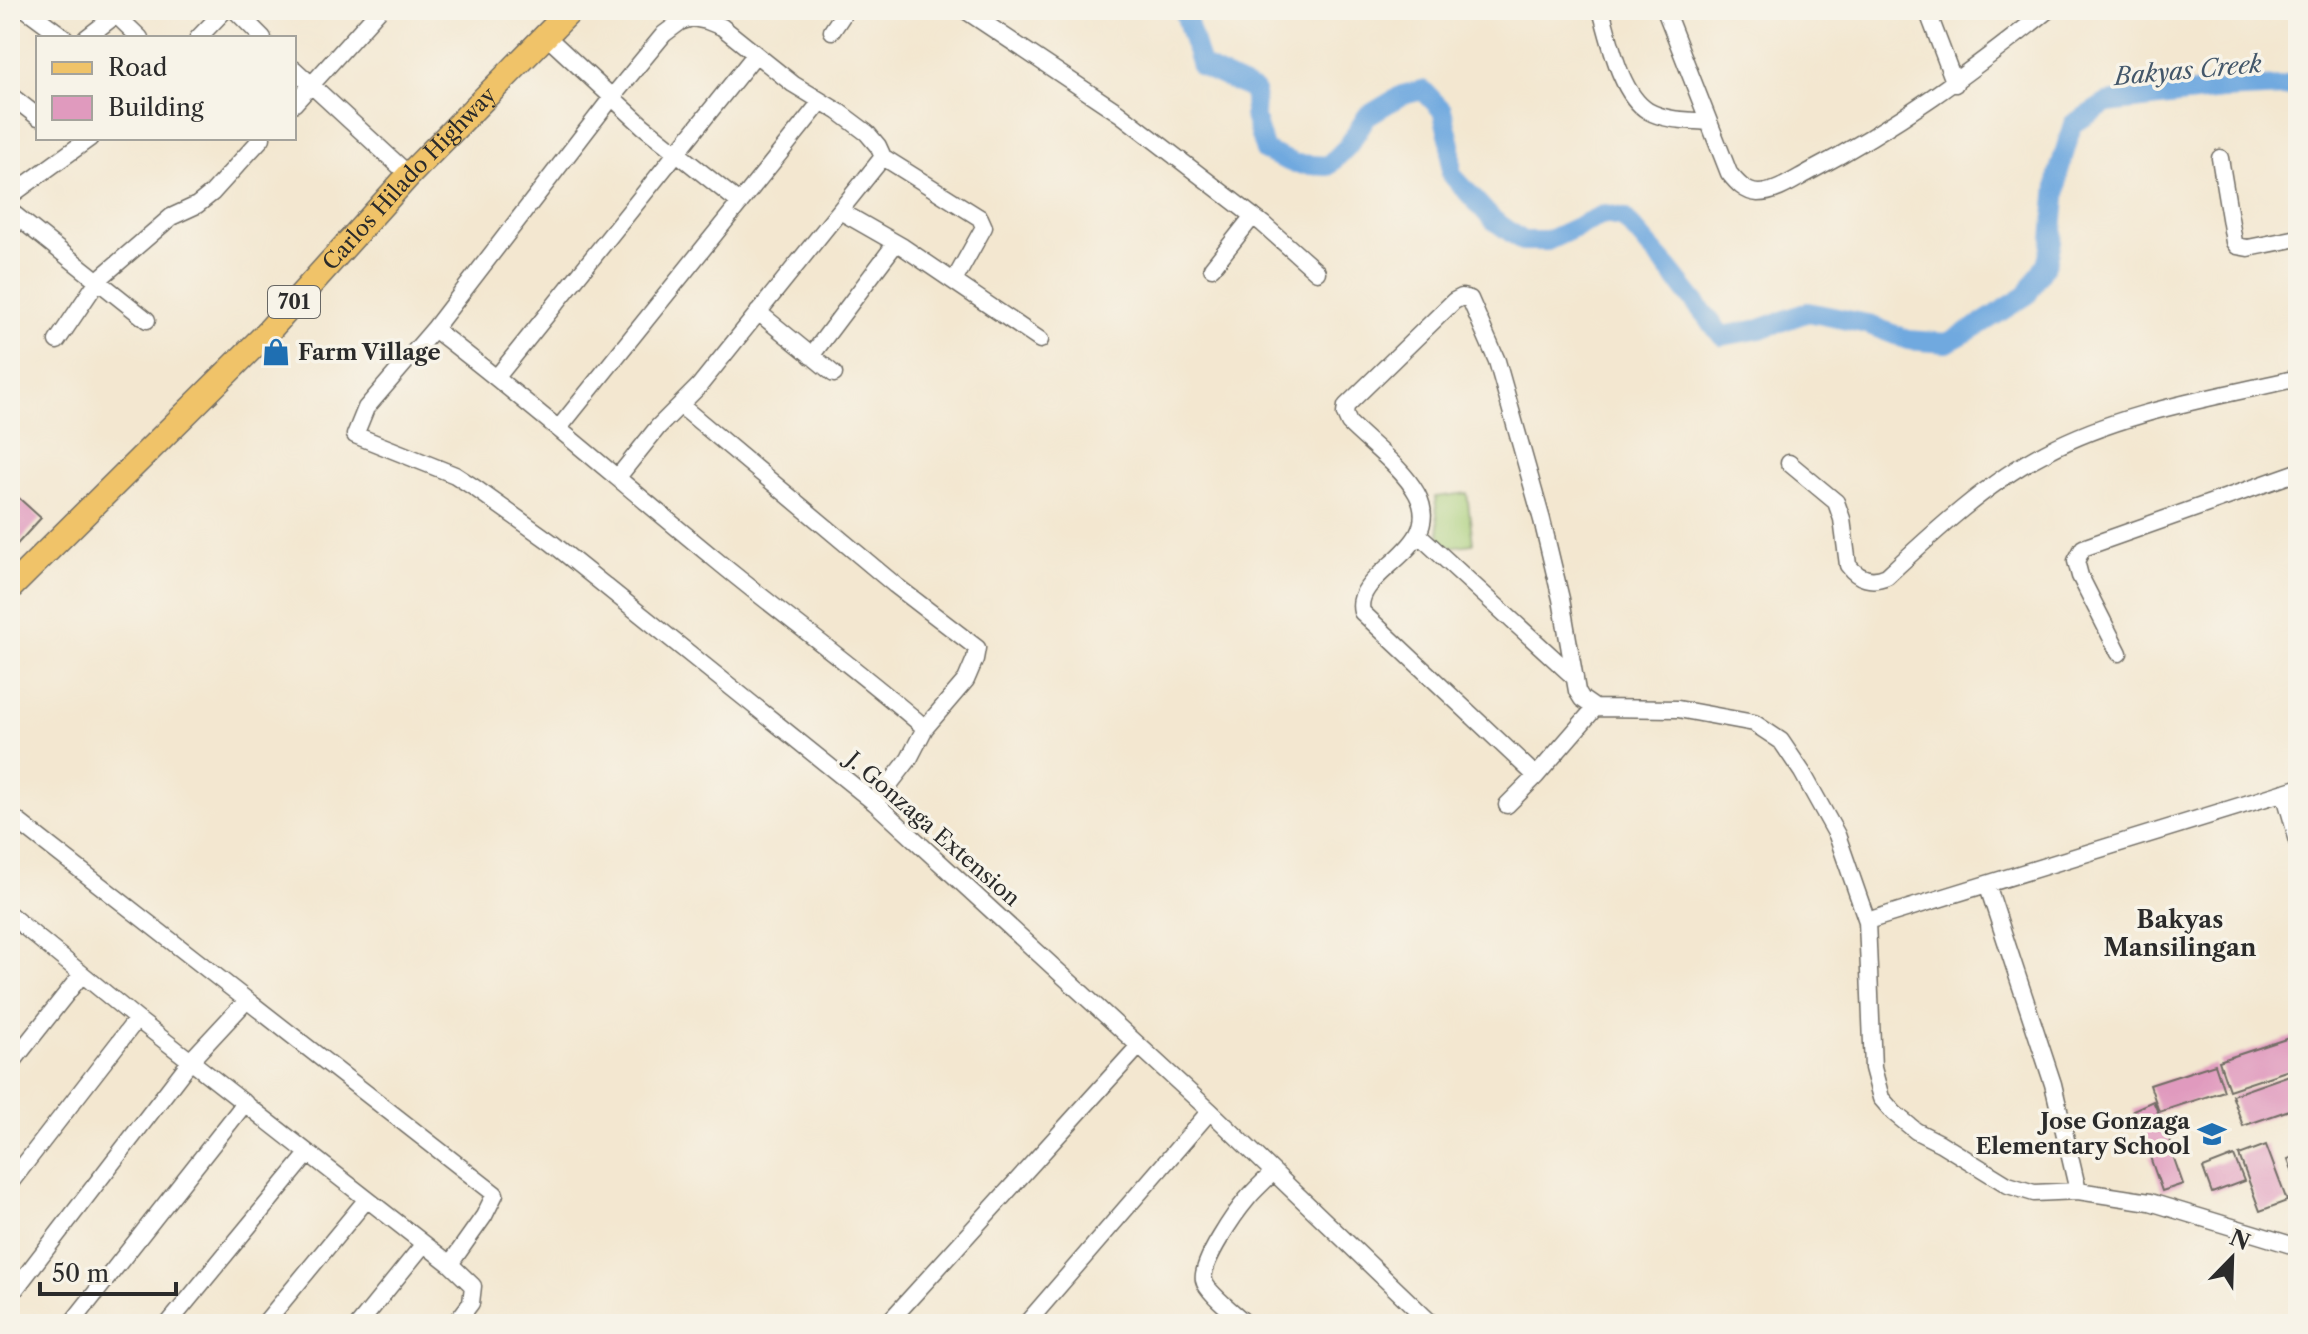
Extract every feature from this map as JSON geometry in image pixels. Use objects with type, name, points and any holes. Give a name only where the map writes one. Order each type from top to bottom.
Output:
[{"type":"main road","name":"Carlos Hilado Highway","points":[[10,588],[264,336],[409,175],[571,10]]},
{"type":"street","points":[[27,10],[62,36]]},
{"type":"street","points":[[200,36],[225,10]]},
{"type":"street","points":[[235,10],[261,36]]},
{"type":"street","points":[[296,102],[379,10]]},
{"type":"street","points":[[832,31],[846,10]]},
{"type":"street","points":[[965,10],[1119,113],[1253,216],[1317,272]]},
{"type":"street","points":[[1601,10],[1629,93],[1647,110],[1670,119],[1709,122]]},
{"type":"street","points":[[1665,10],[1729,173],[1749,192],[1762,193],[1836,158],[1910,115],[1955,84],[2048,10]]},
{"type":"street","points":[[1927,10],[1955,84]]},
{"type":"street","points":[[88,36],[114,13],[138,36]]},
{"type":"street","points":[[925,728],[887,694],[715,559],[497,377],[434,329],[669,28],[692,18],[722,27],[820,103],[839,112],[867,133],[883,157],[984,223],[954,281]]},
{"type":"street","points":[[545,35],[643,126],[740,203]]},
{"type":"street","points":[[497,377],[755,55]]},
{"type":"street","points":[[296,71],[409,175]]},
{"type":"street","points":[[10,95],[36,115]]},
{"type":"street","points":[[559,428],[820,103]]},
{"type":"street","points":[[57,341],[99,279],[171,217],[197,205],[212,193],[260,140]]},
{"type":"street","points":[[10,196],[77,141]]},
{"type":"street","points":[[618,477],[658,427],[699,386],[883,157]]},
{"type":"street","points":[[2220,158],[2237,246],[2248,248],[2298,238]]},
{"type":"street","points":[[10,211],[147,320]]},
{"type":"street","points":[[840,211],[896,243],[1040,340]]},
{"type":"street","points":[[1212,268],[1253,216]]},
{"type":"street","points":[[811,356],[896,243]]},
{"type":"street","points":[[1536,776],[1362,612],[1360,604],[1364,591],[1419,535],[1423,509],[1411,485],[1349,423],[1346,406],[1454,301],[1462,297],[1470,299],[1479,314],[1497,361],[1545,530],[1577,691],[1595,708],[1678,709],[1754,723],[1781,741],[1837,835],[1867,921],[1873,1068],[1881,1098],[1894,1113],[1916,1131],[2008,1185],[2034,1193],[2078,1191],[2150,1202],[2298,1247]]},
{"type":"street","points":[[758,312],[834,374]]},
{"type":"street","name":"J. Gonzaga Extension","points":[[434,329],[366,408],[355,435],[455,475],[498,503],[875,803],[1210,1111],[1432,1324]]},
{"type":"street","points":[[1789,463],[1836,502],[1842,519],[1849,567],[1866,579],[1875,581],[1887,576],[1978,497],[2044,452],[2126,420],[2298,378]]},
{"type":"street","points":[[680,405],[895,585],[977,648],[966,680],[925,728],[909,759],[875,803]]},
{"type":"street","points":[[2119,653],[2080,576],[2076,561],[2083,548],[2298,472]]},
{"type":"street","points":[[1419,535],[1575,678]]},
{"type":"street","points":[[1507,805],[1595,708]]},
{"type":"street","points":[[1867,921],[2291,790],[2298,841]]},
{"type":"street","points":[[10,815],[495,1194],[484,1216],[450,1264]]},
{"type":"street","points":[[1987,884],[2053,1084],[2078,1191]]},
{"type":"street","points":[[10,915],[137,1019],[192,1059],[450,1264],[473,1286],[471,1303],[455,1324]]},
{"type":"street","points":[[10,1065],[82,974]]},
{"type":"street","points":[[10,1296],[192,1059],[246,1001]]},
{"type":"street","points":[[10,1183],[137,1019]]},
{"type":"street","points":[[887,1324],[1139,1046]]},
{"type":"street","points":[[71,1324],[245,1103]]},
{"type":"street","points":[[1026,1324],[1210,1111]]},
{"type":"street","points":[[168,1324],[308,1154]]},
{"type":"street","points":[[1246,1324],[1208,1288],[1204,1270],[1236,1215],[1273,1172]]},
{"type":"street","points":[[264,1324],[367,1199]]},
{"type":"street","points":[[359,1324],[423,1245]]},
{"type":"green space","points":[[1467,493],[1473,544],[1441,548],[1435,497]]},
{"type":"building","points":[[10,490],[41,518],[10,552]]},
{"type":"building","points":[[2298,1035],[2298,1067],[2229,1090],[2219,1061]]},
{"type":"building","points":[[2215,1064],[2224,1091],[2159,1112],[2150,1085]]},
{"type":"building","points":[[2298,1072],[2298,1107],[2243,1126],[2232,1095]]},
{"type":"building","points":[[2153,1101],[2172,1144],[2152,1152],[2133,1110]]},
{"type":"building","points":[[2266,1145],[2287,1201],[2260,1211],[2239,1155]]},
{"type":"building","points":[[2171,1150],[2183,1184],[2162,1191],[2150,1157]]},
{"type":"building","points":[[2298,1155],[2298,1186],[2288,1159]]},
{"type":"building","points":[[2234,1156],[2244,1181],[2212,1193],[2203,1168]]},
{"type":"waterway","name":"Bakyas Creek","points":[[1184,10],[1201,66],[1255,91],[1254,116],[1265,151],[1295,164],[1328,166],[1348,146],[1367,116],[1402,95],[1423,90],[1442,110],[1451,145],[1451,174],[1492,219],[1523,241],[1547,241],[1605,214],[1624,218],[1722,336],[1760,329],[1808,312],[1867,324],[1908,340],[1947,343],[2027,295],[2047,262],[2058,174],[2073,124],[2107,103],[2221,90],[2284,87],[2298,81]]},
{"type":"place","name":"Farm Village","points":[[276,352]]},
{"type":"place","name":"Jose Gonzaga Elementary School","points":[[2212,1134]]},
{"type":"district","name":"Bakyas Mansilingan","points":[[2180,933]]}]
